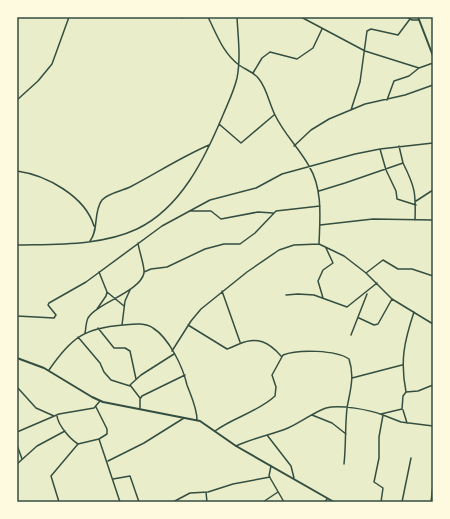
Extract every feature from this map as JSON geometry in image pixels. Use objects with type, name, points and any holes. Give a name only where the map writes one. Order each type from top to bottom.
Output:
[{"type":"street","points":[[17,100],[38,82],[52,64],[70,17]]},
{"type":"street","points":[[208,17],[221,46],[238,65],[253,72],[259,78],[265,88],[275,115],[294,146],[310,167],[318,191],[320,206],[319,244]]},
{"type":"street","points":[[17,245],[90,241],[138,228],[166,208],[192,178],[232,94],[238,65],[237,17]]},
{"type":"street","points":[[301,17],[365,51],[419,68]]},
{"type":"street","points":[[407,17],[410,20],[419,20]]},
{"type":"street","points":[[418,17],[432,49],[433,56]]},
{"type":"street","points":[[351,110],[360,82],[365,51],[365,35],[367,31],[371,29],[398,35],[410,20]]},
{"type":"street","points":[[253,72],[262,58],[270,52],[297,59],[313,48],[322,29]]},
{"type":"street","points":[[387,100],[395,80],[406,77],[419,68],[433,63]]},
{"type":"street","points":[[294,146],[319,124],[365,104],[387,100],[433,85]]},
{"type":"street","points":[[219,124],[241,143],[275,115]]},
{"type":"street","points":[[17,316],[54,318],[56,315],[48,304],[86,282],[162,226],[210,200],[256,188],[282,174],[380,149],[433,143]]},
{"type":"street","points":[[90,241],[94,236],[98,210],[103,199],[144,180],[178,159],[209,145]]},
{"type":"street","points":[[399,146],[403,163],[411,177],[416,202],[415,221]]},
{"type":"street","points":[[380,149],[386,170],[396,190],[397,199],[416,205]]},
{"type":"street","points":[[318,191],[386,170],[403,163]]},
{"type":"street","points":[[17,171],[32,173],[61,188],[85,208],[95,228]]},
{"type":"street","points":[[416,202],[433,190]]},
{"type":"street","points":[[189,211],[211,211],[221,219],[258,212],[273,213],[278,211],[320,206]]},
{"type":"street","points":[[144,272],[151,269],[167,268],[205,249],[224,244],[240,244],[255,233],[273,213]]},
{"type":"street","points":[[320,225],[373,219],[415,221],[433,220]]},
{"type":"street","points":[[85,333],[88,317],[96,310],[115,299],[142,278],[144,272],[138,243]]},
{"type":"street","points":[[172,351],[188,325],[201,309],[247,272],[284,248],[294,245],[319,244],[344,256],[366,273],[392,299],[415,311],[433,324]]},
{"type":"street","points":[[323,298],[318,281],[323,270],[333,263],[326,248]]},
{"type":"street","points":[[366,273],[382,260],[398,269],[412,269],[433,276]]},
{"type":"street","points":[[99,272],[107,292],[124,306]]},
{"type":"street","points":[[286,295],[306,294],[323,298],[347,307],[377,283]]},
{"type":"street","points":[[122,325],[124,306],[130,288]]},
{"type":"street","points":[[222,291],[240,343]]},
{"type":"street","points":[[96,310],[106,296],[107,292]]},
{"type":"street","points":[[351,335],[359,318],[367,292]]},
{"type":"street","points":[[359,318],[374,325],[378,324],[392,299]]},
{"type":"street","points":[[407,423],[402,409],[403,396],[406,392],[402,365],[404,343],[415,311]]},
{"type":"street","points":[[49,370],[64,349],[85,333],[98,328],[122,325],[134,324],[150,326],[160,334],[174,354],[185,375],[197,420]]},
{"type":"street","points":[[188,325],[226,349],[240,343],[262,340],[271,346],[281,356]]},
{"type":"street","points":[[98,328],[114,348],[125,348],[130,351],[136,380]]},
{"type":"street","points":[[78,337],[100,363],[104,372],[111,380],[130,386],[140,398],[140,408]]},
{"type":"street","points":[[215,431],[236,418],[264,405],[275,396],[276,387],[272,375],[281,356],[286,353],[301,350],[332,353],[347,358],[350,362],[352,378],[352,388],[348,408],[344,464]]},
{"type":"street","points":[[130,386],[136,380],[174,354]]},
{"type":"street","points":[[17,358],[49,370],[100,401],[197,420],[236,446],[334,502]]},
{"type":"street","points":[[352,378],[402,365]]},
{"type":"street","points":[[140,398],[185,375]]},
{"type":"street","points":[[406,392],[418,391],[433,384]]},
{"type":"street","points":[[17,387],[36,408],[56,416],[57,420],[65,431],[78,444]]},
{"type":"street","points":[[17,432],[56,416],[96,407],[100,401]]},
{"type":"street","points":[[59,502],[51,476],[78,444],[99,439],[107,434],[108,431],[96,407]]},
{"type":"street","points":[[236,446],[253,438],[293,426],[326,408],[348,408],[379,414],[407,423],[433,426]]},
{"type":"street","points":[[379,414],[402,409]]},
{"type":"street","points":[[312,416],[332,423],[347,434]]},
{"type":"street","points":[[381,502],[383,488],[374,482],[379,458],[379,437],[383,416]]},
{"type":"street","points":[[107,462],[144,443],[184,418]]},
{"type":"street","points":[[17,464],[37,446],[65,431]]},
{"type":"street","points":[[267,435],[291,466],[294,480]]},
{"type":"street","points":[[99,439],[120,502]]},
{"type":"street","points":[[17,445],[22,459]]},
{"type":"street","points":[[402,502],[411,458]]},
{"type":"street","points":[[271,466],[268,474],[284,502]]},
{"type":"street","points":[[113,479],[130,476],[139,502]]},
{"type":"street","points":[[173,502],[190,493],[206,492],[233,484],[270,477]]},
{"type":"street","points":[[431,502],[433,485]]},
{"type":"street","points":[[263,502],[278,491]]},
{"type":"street","points":[[206,492],[208,502]]}]
